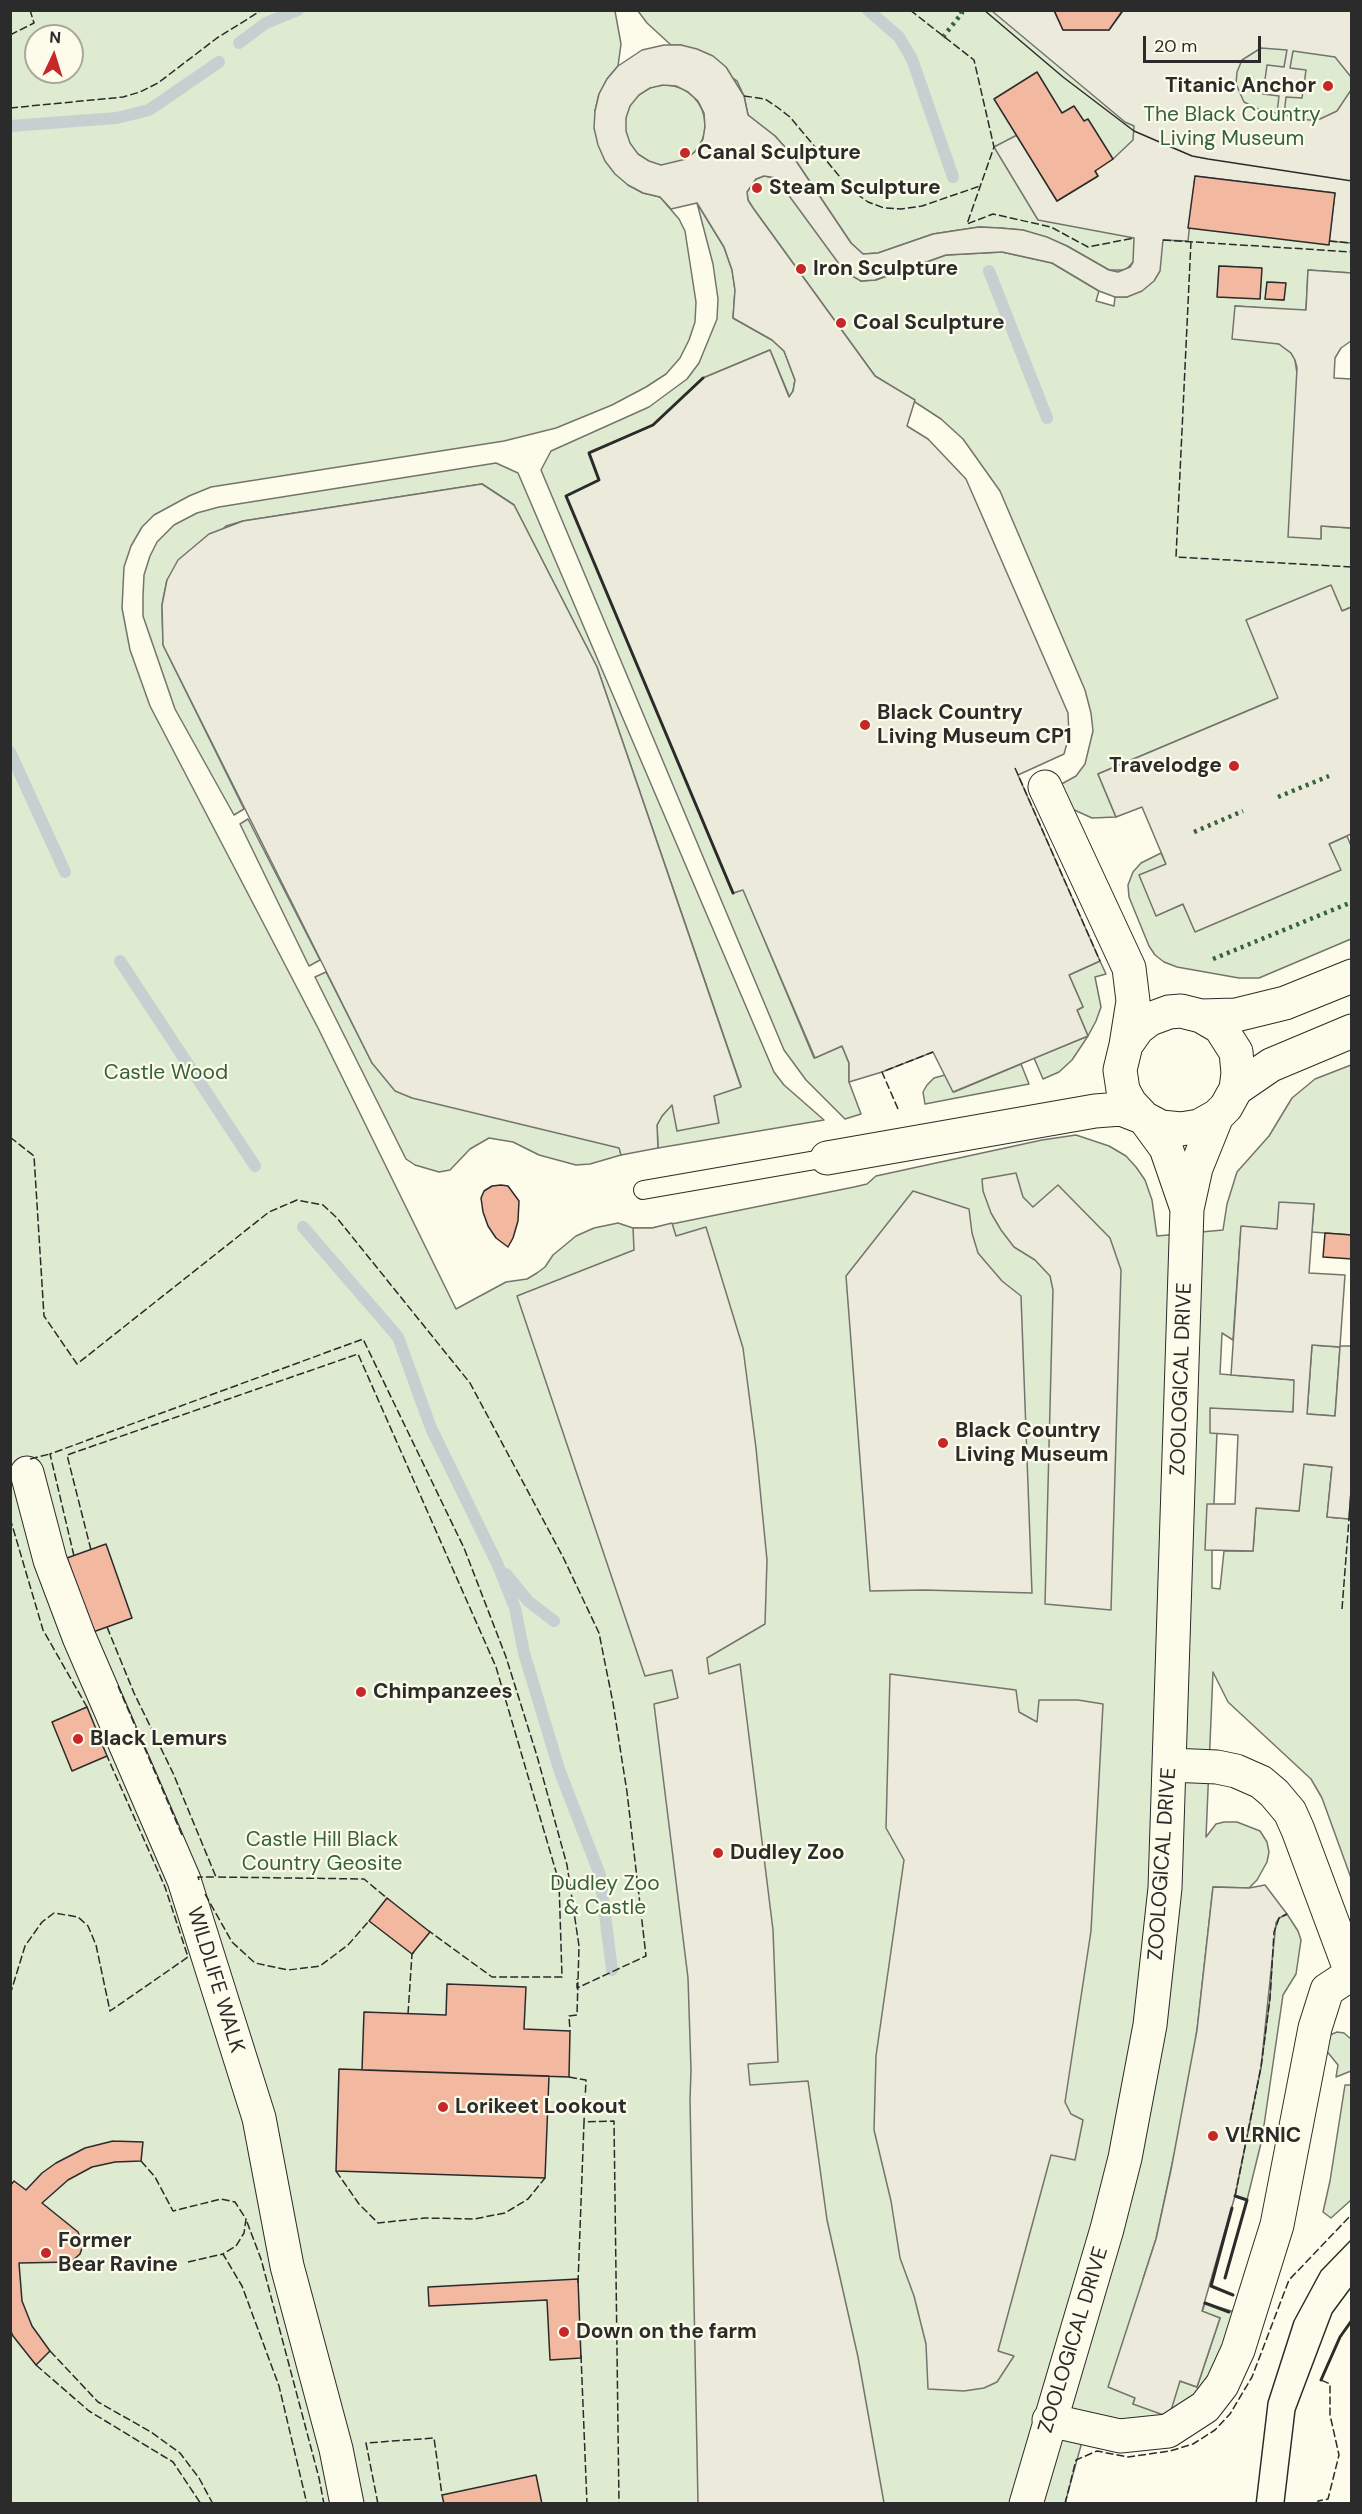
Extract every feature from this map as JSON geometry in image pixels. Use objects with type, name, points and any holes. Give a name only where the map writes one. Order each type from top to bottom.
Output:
[{"type":"street","points":[[1045,787],[1129,968],[1133,1001],[1120,1070],[1123,1090],[1130,1103],[1144,1118]]},
{"type":"street","points":[[827,1158],[1066,1115],[1121,1109],[1161,1127],[1181,1130],[1199,1126],[1217,1116],[1226,1107],[1236,1089],[1238,1072],[1236,1052],[1220,1027],[1159,996],[1129,968]]},
{"type":"street","points":[[1066,1115],[1082,1106],[1104,1086],[1138,1028],[1150,1019],[1169,1012],[1236,1015],[1285,1003],[1352,976]]},
{"type":"street","points":[[1236,1089],[1271,1065],[1352,1031]]},
{"type":"street","name":"ZOOLOGICAL DRIVE","points":[[1026,2504],[1107,2229],[1125,2158],[1150,2025],[1165,1888],[1187,1209],[1196,1168],[1217,1116]]},
{"type":"street","name":"ZOOLOGICAL DRIVE","points":[[1144,1118],[1166,1148],[1187,1209]]},
{"type":"street","name":"WILDLIFE WALK","points":[[27,1473],[50,1560],[79,1638],[184,1880],[259,2118],[287,2266],[336,2449],[347,2504]]},
{"type":"street","points":[[1049,2420],[1120,2436],[1168,2431],[1205,2407],[1222,2385],[1238,2350],[1278,2225],[1316,2028],[1327,1990],[1351,1974],[1294,1821],[1290,1812],[1274,1793],[1261,1782],[1236,1771],[1217,1767],[1170,1765]]},
{"type":"lane","points":[[643,1190],[827,1158]]},
{"type":"green space","name":"Dudley Zoo & Castle","points":[[10,11],[615,11],[621,44],[618,66],[607,79],[599,94],[595,111],[628,185],[643,193],[660,197],[679,219],[685,231],[696,302],[695,322],[689,340],[680,358],[666,374],[612,405],[556,428],[504,441],[211,487],[154,515],[142,527],[131,546],[124,567],[122,608],[130,650],[150,706],[318,1028],[456,1309],[506,1282],[527,1279],[545,1267],[553,1255],[576,1236],[594,1228],[618,1223],[633,1228],[652,1228],[854,1187],[867,1184],[876,1176],[1042,1140],[1076,1135],[1109,1146],[1126,1156],[1136,1167],[1145,1180],[1152,1200],[1157,1236],[1223,1230],[1227,1204],[1237,1172],[1269,1136],[1292,1098],[1315,1079],[1351,1065],[1351,1235],[1312,1232],[1314,1204],[1277,1229],[1241,1227],[1233,1340],[1222,1333],[1220,1374],[1295,1380],[1293,1412],[1218,1409],[1212,1588],[1220,1589],[1224,1551],[1253,1551],[1256,1508],[1299,1511],[1303,1464],[1332,1467],[1327,1517],[1352,1519],[1351,1878],[1322,1798],[1311,1779],[1228,1702],[1213,1672],[1206,1837],[1216,1824],[1237,1822],[1260,1831],[1267,1842],[1269,1852],[1267,1862],[1257,1880],[1249,1888],[1213,1887],[1189,2085],[1156,2239],[1143,2279],[1133,2404],[1180,2381],[1197,2387],[1220,2318],[1202,2312],[1205,2303],[1241,2314],[1213,2380],[1169,2417],[1126,2422],[1090,2413],[1065,2503],[11,2503]]},
{"type":"green space","name":"The Black Country Living Museum","points":[[638,11],[1351,11],[1351,273],[1308,270],[1306,311],[1235,306],[1271,341],[1291,353],[1295,360],[1321,538],[1321,526],[1351,528],[1351,607],[1342,611],[1331,586],[1278,698],[1098,774],[1116,817],[1092,818],[1070,808],[1058,786],[1076,776],[1085,764],[1093,731],[1091,713],[1085,690],[1000,491],[963,439],[941,419],[875,376],[753,208],[748,200],[747,192],[756,179],[764,176],[776,178],[861,281],[876,280],[946,255],[1002,252],[1052,263],[1099,291],[1096,301],[1114,306],[1115,297],[1127,297],[1133,262],[1126,270],[1109,270],[1067,246],[1023,230],[979,227],[933,234],[878,253],[863,254],[851,243],[792,155],[775,136],[748,115],[744,96],[737,81],[681,45],[671,45],[647,23]],"holes":[[[1219,266],[1261,268],[1260,298],[1218,297]],[[1267,282],[1285,283],[1284,300],[1266,299]]]},
{"type":"green space","points":[[665,85],[680,88],[693,97],[702,110],[705,125],[702,140],[693,153],[680,162],[665,165],[650,162],[637,153],[628,140],[625,125],[628,110],[637,97],[650,88]]},
{"type":"green space","points":[[697,203],[724,247],[732,270],[735,290],[733,318],[772,340],[784,351],[795,380],[790,398],[770,350],[703,378],[653,425],[589,452],[599,480],[566,496],[734,893],[743,889],[814,1058],[842,1046],[849,1063],[849,1082],[861,1114],[845,1119],[806,1080],[784,1050],[541,470],[551,451],[649,407],[687,379],[699,363],[717,319],[718,299],[713,264]]},
{"type":"green space","points":[[496,463],[518,473],[774,1072],[784,1085],[824,1120],[658,1148],[657,1125],[672,1104],[718,1123],[714,1095],[741,1086],[597,667],[514,505],[482,484],[243,521],[226,526],[167,580],[162,605],[163,645],[244,809],[234,815],[175,709],[143,616],[144,575],[150,556],[157,542],[174,525],[197,513],[219,507]]},
{"type":"green space","points":[[248,819],[320,960],[309,966],[240,824]]},
{"type":"green space","points":[[1347,836],[1352,848],[1351,939],[1259,978],[1239,978],[1177,967],[1164,962],[1149,946],[1129,897],[1128,885],[1133,872],[1141,863],[1161,853],[1166,864],[1156,915],[1183,904],[1195,931],[1340,870],[1329,844]]},
{"type":"green space","points":[[1100,961],[1106,974],[1095,977],[1101,1007],[1088,1036],[1077,1010],[1083,1007],[1069,975]]},
{"type":"green space","points":[[326,972],[372,1063],[620,1148],[621,1155],[590,1164],[576,1165],[539,1155],[513,1142],[489,1138],[470,1149],[450,1170],[439,1172],[415,1165],[406,1159],[315,977]]},
{"type":"green space","points":[[1088,1036],[1072,1060],[1059,1072],[1043,1079],[1034,1058]]},
{"type":"green space","points":[[1021,1064],[1029,1084],[925,1104],[923,1092],[934,1078],[945,1075],[954,1092]]},
{"type":"green space","points":[[1312,1345],[1340,1347],[1335,1416],[1307,1414]]},
{"type":"green space","points":[[1287,1914],[1301,1940],[1296,1974],[1283,1995],[1262,2139],[1247,2200],[1235,2196],[1261,2067],[1270,1998],[1274,1932],[1279,1918]]},
{"type":"green space","points":[[1337,2032],[1344,2033],[1351,2039],[1351,2071],[1336,2077],[1338,2065],[1325,2049],[1330,2035]]},
{"type":"green space","points":[[1345,2085],[1351,2085],[1351,2200],[1331,2218],[1323,2212]]},
{"type":"shaded area","name":"Black Country Living Museum CP1","points":[[992,11],[1054,11],[1063,30],[1109,30],[1123,11],[1351,11],[1351,77],[1335,57],[1293,51],[1290,68],[1306,70],[1302,98],[1286,97],[1284,115],[1309,120],[1320,119],[1337,111],[1351,90],[1351,243],[1329,241],[1335,193],[1195,176],[1188,241],[1163,240],[1160,271],[1154,281],[1142,291],[1127,297],[1115,297],[1099,291],[1052,263],[1002,252],[946,255],[875,280],[861,281],[845,272],[776,178],[764,176],[756,179],[747,192],[748,200],[753,208],[875,376],[915,400],[907,426],[928,439],[966,479],[1068,713],[1069,736],[1064,754],[1018,775],[1100,961],[1069,975],[1083,1007],[1077,1010],[1088,1036],[953,1092],[933,1052],[849,1082],[849,1063],[842,1046],[815,1058],[743,890],[733,893],[566,496],[599,480],[589,453],[653,425],[703,378],[770,350],[789,397],[795,380],[784,351],[772,340],[733,318],[735,290],[732,270],[724,247],[697,203],[671,209],[660,197],[643,193],[628,185],[605,161],[594,128],[599,94],[607,79],[618,66],[642,50],[664,45],[681,45],[697,49],[713,56],[726,67],[744,96],[748,115],[775,136],[792,155],[851,243],[863,254],[878,253],[933,234],[979,227],[1000,228],[1023,230],[1047,237],[1109,270],[1118,272],[1130,267],[1133,262],[1134,238],[1038,220],[994,147],[1017,135],[1057,201],[1098,176],[1095,171],[1113,159],[1133,140],[1134,126],[1125,122]],"holes":[[[1261,48],[1287,50],[1284,67],[1267,65],[1263,94],[1279,96],[1277,113],[1258,109],[1244,102],[1236,84],[1237,72],[1242,60]],[[663,85],[676,86],[688,92],[698,101],[704,113],[705,127],[703,139],[696,151],[686,159],[661,165],[638,154],[630,143],[626,131],[626,118],[630,106],[639,95],[650,88]]]},
{"type":"shaded area","points":[[1308,270],[1352,273],[1351,341],[1341,348],[1335,358],[1334,378],[1351,379],[1351,528],[1321,526],[1321,539],[1288,537],[1297,368],[1295,360],[1291,353],[1279,344],[1232,339],[1235,306],[1306,310]]},
{"type":"shaded area","points":[[482,484],[514,505],[597,667],[741,1087],[714,1096],[719,1123],[677,1131],[672,1105],[657,1125],[658,1148],[621,1155],[619,1148],[412,1098],[395,1091],[372,1063],[163,645],[162,605],[167,580],[178,560],[209,534],[243,521]]},
{"type":"shaded area","name":"Travelodge","points":[[1331,585],[1342,611],[1352,607],[1351,834],[1329,844],[1341,870],[1195,932],[1183,904],[1156,916],[1139,875],[1166,864],[1142,807],[1116,817],[1098,774],[1278,698],[1246,620]]},
{"type":"shaded area","name":"Black Country Living Museum","points":[[1016,1173],[1023,1197],[1033,1207],[1058,1185],[1110,1238],[1121,1270],[1111,1610],[1045,1604],[1053,1290],[1050,1276],[1035,1260],[1014,1247],[1001,1230],[991,1213],[983,1191],[982,1179]]},
{"type":"shaded area","name":"Black Country Living Museum","points":[[913,1191],[969,1209],[972,1233],[978,1253],[1002,1281],[1021,1296],[1032,1593],[870,1591],[846,1276]]},
{"type":"shaded area","points":[[1279,1202],[1314,1204],[1309,1273],[1345,1275],[1340,1346],[1351,1346],[1352,1477],[1349,1519],[1327,1517],[1332,1467],[1304,1464],[1299,1511],[1256,1508],[1253,1551],[1205,1550],[1207,1504],[1235,1504],[1238,1435],[1210,1433],[1210,1408],[1293,1412],[1294,1380],[1231,1375],[1241,1226],[1277,1229]],"holes":[[[1312,1345],[1340,1347],[1335,1416],[1307,1414]]]},
{"type":"shaded area","name":"Dudley Zoo","points":[[672,1223],[676,1236],[706,1227],[743,1348],[767,1560],[765,1624],[707,1658],[709,1674],[740,1664],[773,1930],[778,2062],[748,2064],[750,2085],[808,2081],[827,2220],[858,2357],[884,2503],[698,2503],[688,1978],[654,1704],[678,1698],[672,1670],[645,1676],[517,1296],[634,1250],[633,1228],[652,1228]]},
{"type":"shaded area","name":"Dudley Zoo","points":[[890,1674],[1016,1690],[1019,1712],[1037,1722],[1039,1700],[1078,1700],[1103,1704],[1091,1931],[1065,2102],[1071,2114],[1083,2120],[1075,2160],[1051,2155],[998,2351],[1014,2356],[997,2382],[984,2388],[964,2391],[928,2389],[926,2344],[914,2296],[900,2258],[891,2201],[874,2130],[876,2056],[904,1860],[886,1828]]},
{"type":"shaded area","name":"VLRNIC","points":[[1265,1885],[1287,1914],[1279,1918],[1276,1923],[1261,2067],[1235,2196],[1202,2311],[1220,2318],[1197,2387],[1180,2381],[1169,2417],[1133,2404],[1135,2398],[1108,2387],[1156,2239],[1171,2170],[1197,2030],[1213,1887],[1249,1888]]},
{"type":"building","points":[[1054,10],[1123,10],[1109,30],[1063,30]]},
{"type":"building","points":[[1037,72],[1062,113],[1074,106],[1084,121],[1088,119],[1113,159],[1095,171],[1098,176],[1057,201],[994,99]]},
{"type":"building","points":[[1195,176],[1335,193],[1329,245],[1188,228]]},
{"type":"building","points":[[1219,266],[1262,268],[1260,299],[1217,297]]},
{"type":"building","points":[[1267,282],[1286,283],[1284,300],[1265,299]]},
{"type":"building","points":[[492,1186],[508,1186],[519,1201],[518,1221],[508,1247],[496,1238],[488,1226],[481,1198],[484,1191]]},
{"type":"building","points":[[1325,1233],[1352,1235],[1352,1259],[1323,1257]]},
{"type":"building","points":[[1352,1477],[1352,1519],[1349,1519]]},
{"type":"building","points":[[106,1544],[132,1618],[93,1632],[67,1558]]},
{"type":"building","points":[[87,1707],[107,1756],[72,1771],[52,1722]]},
{"type":"building","points":[[387,1898],[430,1932],[412,1954],[369,1921]]},
{"type":"building","points":[[447,1984],[526,1987],[524,2029],[570,2031],[569,2077],[362,2070],[364,2012],[446,2015]]},
{"type":"building","name":"Lorikeet Lookout","points":[[339,2069],[549,2076],[545,2178],[336,2171]]},
{"type":"building","name":"Former Bear Ravine","points":[[113,2141],[143,2142],[141,2161],[115,2162],[92,2167],[68,2180],[42,2203],[78,2232],[83,2245],[80,2254],[71,2262],[19,2263],[22,2301],[32,2326],[50,2351],[36,2365],[10,2329],[10,2186],[14,2181],[26,2190],[42,2173],[56,2163],[85,2148]]},
{"type":"building","name":"Down on the farm","points":[[578,2279],[581,2358],[550,2360],[547,2300],[429,2306],[428,2287]]},
{"type":"building","points":[[536,2475],[542,2504],[444,2504],[442,2495]]},
{"type":"waterway","points":[[239,43],[266,23],[298,10]]},
{"type":"waterway","points":[[868,10],[899,37],[912,59],[953,177]]},
{"type":"waterway","points":[[10,126],[117,118],[149,110],[219,62]]},
{"type":"waterway","points":[[989,271],[1047,418]]},
{"type":"waterway","points":[[10,752],[65,872]]},
{"type":"waterway","points":[[120,961],[255,1166]]},
{"type":"waterway","points":[[303,1227],[398,1337],[431,1428],[497,1563],[515,1608],[524,1653],[560,1772],[600,1875],[612,1970]]},
{"type":"waterway","points":[[506,1574],[528,1601],[554,1621]]},
{"type":"tram line","points":[[984,10],[1063,77],[1134,131],[1192,156],[1352,181]]},
{"type":"tram line","points":[[1256,2504],[1268,2402],[1294,2321],[1321,2271],[1352,2239]]},
{"type":"tram line","points":[[1284,2504],[1295,2411],[1332,2313],[1352,2286]]},
{"type":"hedge","points":[[943,37],[962,13],[960,10]]},
{"type":"hedge","points":[[1278,797],[1329,776]]},
{"type":"hedge","points":[[1194,832],[1243,811]]},
{"type":"hedge","points":[[1213,959],[1352,902]]},
{"type":"fence","points":[[10,35],[34,23],[30,10]]},
{"type":"fence","points":[[10,108],[123,97],[140,92],[158,83],[217,38],[262,10]]},
{"type":"fence","points":[[910,10],[974,60],[994,147],[967,224],[993,214],[1051,227],[1088,247],[1134,238]]},
{"type":"fence","points":[[744,96],[765,99],[790,117],[850,189],[868,202],[884,208],[901,209],[922,206],[980,186]]},
{"type":"fence","points":[[1163,240],[1352,252]]},
{"type":"fence","points":[[1191,241],[1176,557],[1352,567]]},
{"type":"fence","points":[[1329,241],[1352,243]]},
{"type":"fence","points":[[1015,768],[1100,961]]},
{"type":"fence","points":[[898,1109],[882,1072],[933,1052]]},
{"type":"fence","points":[[10,1137],[34,1156],[44,1316],[77,1364],[269,1212],[297,1200],[323,1205],[337,1218],[470,1383],[563,1557],[599,1633],[613,1703],[627,1792],[646,1956],[577,1988],[577,1979]]},
{"type":"fence","points":[[74,1556],[50,1454],[363,1339],[464,1548],[506,1657],[537,1756],[567,1865],[579,1946],[577,2015],[569,2016],[570,2031]]},
{"type":"fence","points":[[91,1550],[67,1455],[358,1354],[496,1667],[559,1882],[562,1977],[492,1977],[429,1931]]},
{"type":"fence","points":[[30,1459],[50,1454]]},
{"type":"fence","points":[[10,1518],[43,1630],[87,1707]]},
{"type":"fence","points":[[1342,1609],[1349,1519]]},
{"type":"fence","points":[[107,1627],[134,1693],[173,1773],[216,1877],[364,1879],[388,1899]]},
{"type":"fence","points":[[118,1686],[182,1835]]},
{"type":"fence","points":[[10,1995],[25,1946],[42,1922],[54,1913],[78,1917],[88,1926],[96,1945],[110,2011],[188,1957],[165,1887],[107,1756]]},
{"type":"fence","points":[[199,1880],[198,1877],[216,1877]]},
{"type":"fence","points":[[205,1894],[232,1942],[255,1963],[288,1970],[320,1966],[348,1945],[369,1921]]},
{"type":"fence","points":[[1235,2196],[1261,2067],[1270,1998],[1274,1932],[1279,1918],[1287,1914]]},
{"type":"fence","points":[[408,2014],[412,1954],[415,1951]]},
{"type":"fence","points":[[569,2077],[586,2080],[584,2122]]},
{"type":"fence","points":[[578,2283],[584,2122],[614,2121],[619,2504]]},
{"type":"fence","points":[[141,2161],[155,2177],[173,2211],[221,2199],[235,2202],[246,2219],[244,2233],[236,2246],[223,2254],[242,2286],[279,2386],[307,2504]]},
{"type":"fence","points":[[336,2171],[359,2204],[378,2223],[425,2218],[474,2219],[505,2213],[528,2199],[545,2178]]},
{"type":"fence","points":[[1065,2504],[1076,2460],[1097,2451],[1128,2457],[1170,2451],[1193,2444],[1215,2430],[1230,2414],[1252,2377],[1289,2280],[1352,2214]]},
{"type":"fence","points":[[247,2222],[261,2259],[324,2504]]},
{"type":"fence","points":[[188,2262],[223,2254]]},
{"type":"fence","points":[[50,2351],[98,2402],[151,2432],[180,2453],[199,2478],[213,2504]]},
{"type":"fence","points":[[581,2355],[587,2504]]},
{"type":"fence","points":[[36,2365],[89,2411],[173,2462],[201,2504]]},
{"type":"fence","points":[[1318,2504],[1318,2501],[1328,2499],[1339,2455],[1330,2415],[1330,2384],[1321,2380]]},
{"type":"fence","points":[[378,2504],[366,2443],[434,2438],[442,2495]]},
{"type":"wall","points":[[703,378],[653,425],[589,453],[599,480],[566,496],[733,893]]},
{"type":"wall","points":[[1225,2278],[1247,2200],[1235,2196]]},
{"type":"wall","points":[[1232,2208],[1211,2286],[1233,2295]]},
{"type":"wall","points":[[1205,2303],[1229,2312]]},
{"type":"wall","points":[[1321,2380],[1340,2337],[1352,2320]]},
{"type":"place","name":"Titanic Anchor","points":[[1328,86]]},
{"type":"place","name":"Canal Sculpture","points":[[685,153]]},
{"type":"place","name":"Steam Sculpture","points":[[757,188]]},
{"type":"place","name":"Iron Sculpture","points":[[801,269]]},
{"type":"place","name":"Coal Sculpture","points":[[841,323]]},
{"type":"place","name":"Black Country Living Museum CP1","points":[[865,725]]},
{"type":"place","name":"Travelodge","points":[[1234,766]]},
{"type":"place","name":"Black Country Living Museum","points":[[943,1443]]},
{"type":"place","name":"Chimpanzees","points":[[361,1692]]},
{"type":"place","name":"Black Lemurs","points":[[78,1739]]},
{"type":"place","name":"Dudley Zoo","points":[[718,1853]]},
{"type":"place","name":"Lorikeet Lookout","points":[[443,2107]]},
{"type":"place","name":"VLRNIC","points":[[1213,2136]]},
{"type":"place","name":"Former Bear Ravine","points":[[46,2253]]},
{"type":"place","name":"Down on the farm","points":[[564,2332]]},
{"type":"park label","name":"Castle Wood","points":[[166,1073]]},
{"type":"park label","name":"Castle Hill Black Country Geosite","points":[[322,1852]]}]
